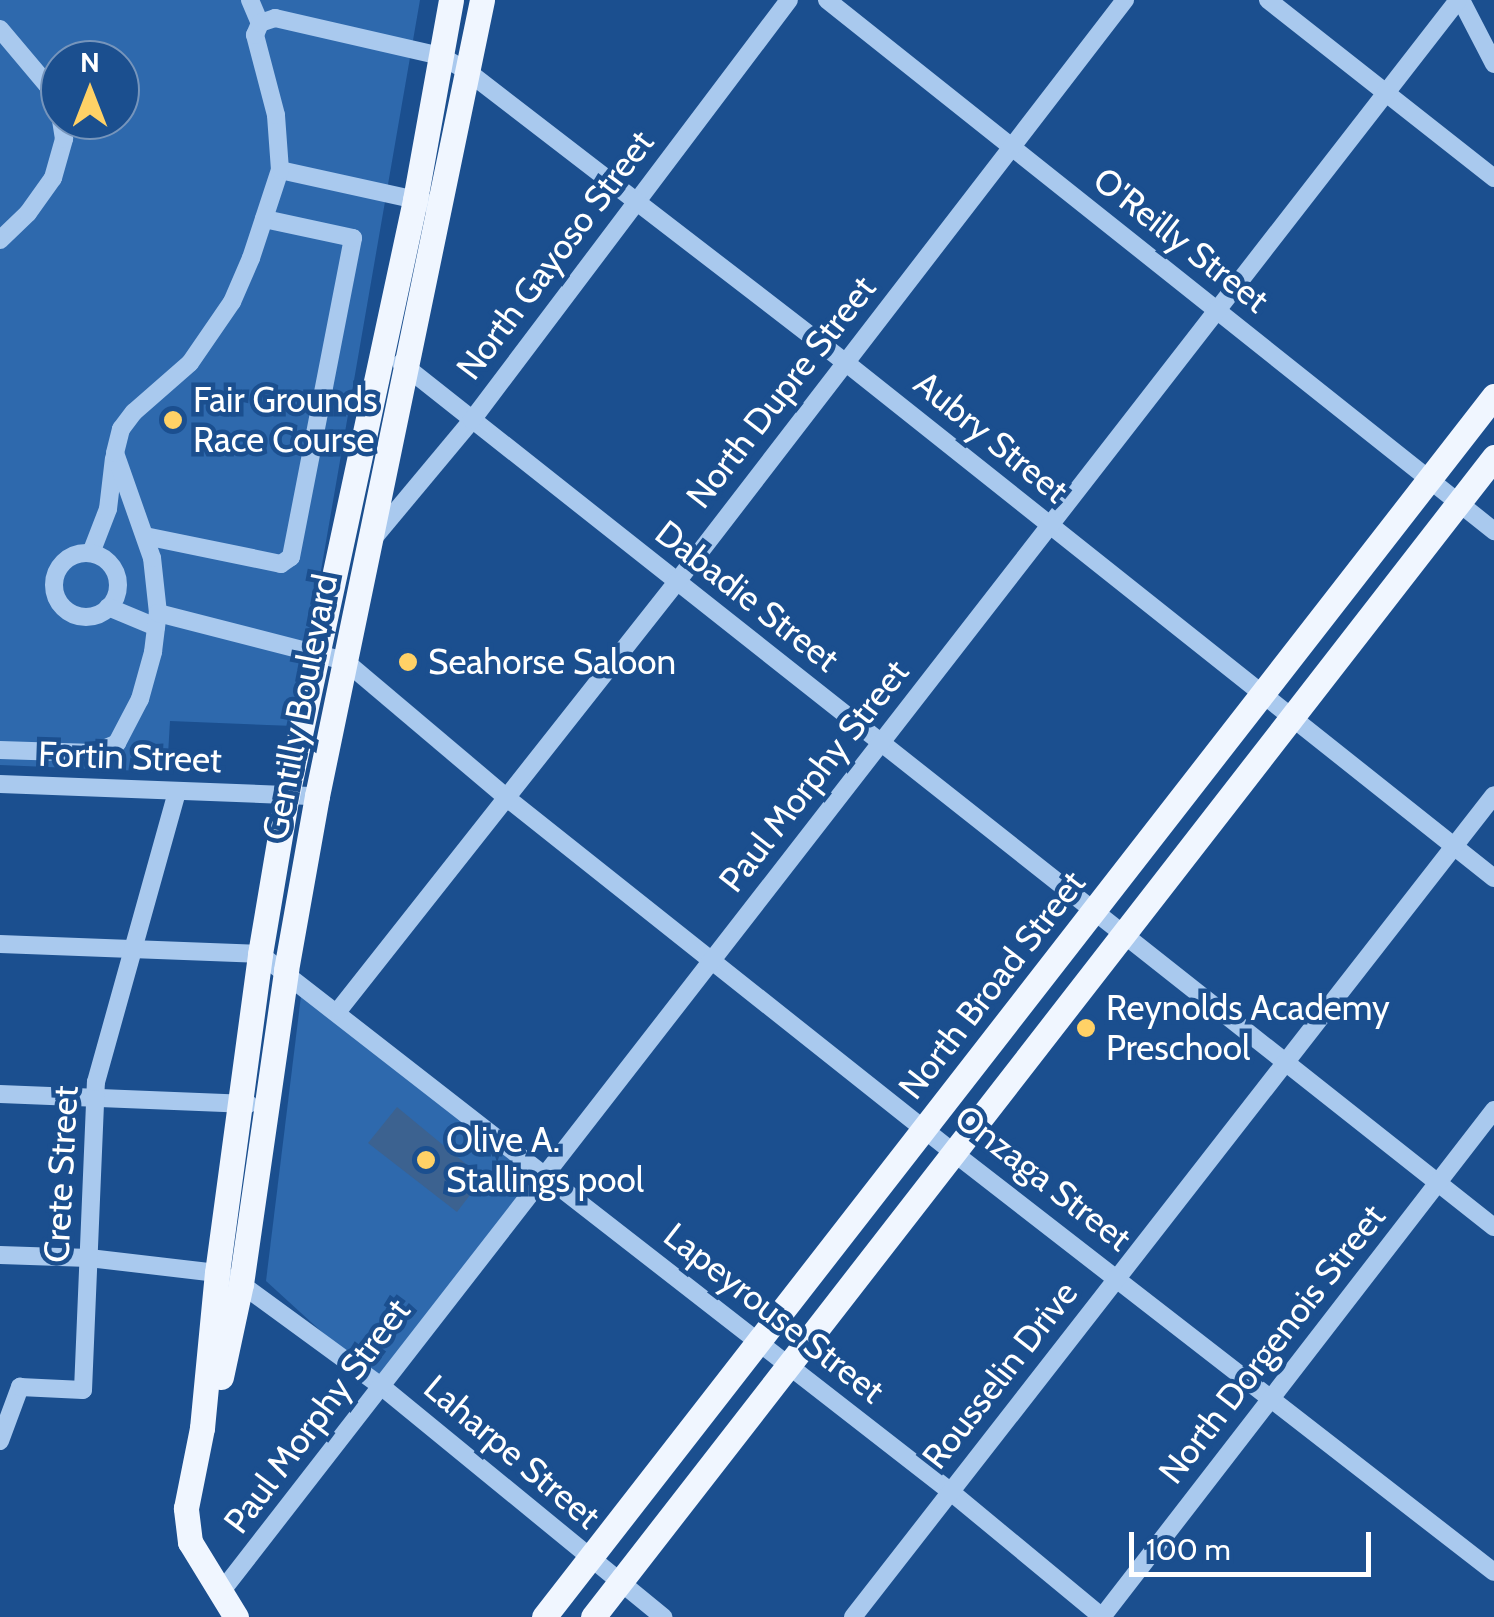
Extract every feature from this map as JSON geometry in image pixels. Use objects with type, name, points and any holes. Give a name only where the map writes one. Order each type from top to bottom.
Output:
[{"type":"main road","name":"Gentilly Boulevard","points":[[236,1617],[190,1542],[186,1508],[202,1428],[217,1273],[286,970],[316,796],[407,366],[428,203],[440,56],[452,0]]},
{"type":"main road","name":"Gentilly Boulevard","points":[[202,1428],[219,1386],[241,1284],[255,1104],[260,954],[287,796],[382,356],[467,71],[482,0]]},
{"type":"main road","name":"North Broad Street","points":[[544,1617],[1494,396]]},
{"type":"main road","name":"North Broad Street","points":[[592,1617],[1494,457]]},
{"type":"street","points":[[91,554],[108,509],[121,430],[134,412],[190,363],[232,302],[280,170],[276,115],[255,35],[260,23],[252,0]]},
{"type":"street","name":"North Gayoso Street","points":[[368,544],[472,420],[789,0]]},
{"type":"street","name":"O'Reilly Street","points":[[828,0],[1494,531]]},
{"type":"street","name":"North Dupre Street","points":[[338,1011],[676,584],[1125,0]]},
{"type":"street","points":[[1268,0],[1494,178]]},
{"type":"street","points":[[1460,0],[1494,64]]},
{"type":"street","name":"Paul Morphy Street","points":[[221,1592],[544,1172],[1460,0]]},
{"type":"street","name":"Aubry Street","points":[[260,23],[275,18],[440,56],[467,71],[845,362],[1494,878]]},
{"type":"street","points":[[0,30],[40,77]]},
{"type":"street","points":[[0,240],[28,214],[53,178],[64,140]]},
{"type":"street","points":[[280,170],[428,203]]},
{"type":"street","points":[[145,536],[282,564],[290,557],[353,238],[264,219]]},
{"type":"street","name":"Dabadie Street","points":[[382,356],[407,366],[676,584],[882,742],[1494,1227]]},
{"type":"street","points":[[0,750],[94,753],[117,742],[140,699],[157,620],[152,558],[115,452]]},
{"type":"street","points":[[91,554],[115,572],[117,592],[108,607],[97,615],[76,615],[55,594],[62,564],[91,554]]},
{"type":"street","name":"Onzaga Street","points":[[108,607],[345,661],[507,798],[1269,1401],[1494,1572]]},
{"type":"street","name":"Fortin Street","points":[[0,784],[316,796]]},
{"type":"street","name":"Crete Street","points":[[0,1441],[20,1386],[83,1390],[96,1097],[177,791]]},
{"type":"street","name":"Rousselin Drive","points":[[853,1617],[1494,794]]},
{"type":"street","points":[[0,944],[260,954]]},
{"type":"street","name":"Lapeyrouse Street","points":[[260,954],[286,970],[951,1492],[1102,1617]]},
{"type":"street","points":[[0,1094],[255,1104]]},
{"type":"street","name":"North Dorgenois Street","points":[[1102,1617],[1494,1110]]},
{"type":"street","name":"Laharpe Street","points":[[0,1255],[89,1258],[217,1273],[241,1284],[382,1386],[663,1617]]},
{"type":"shaded area","name":"Fair Grounds Race Course","points":[[0,0],[420,0],[294,726],[170,721],[167,772],[0,765]]},
{"type":"shaded area","points":[[301,996],[545,1172],[381,1386],[266,1281]]},
{"type":"shaded area","name":"Olive A. Stallings pool","points":[[397,1107],[483,1178],[457,1212],[368,1143]]},
{"type":"place","name":"Fair Grounds Race Course","points":[[173,420]]},
{"type":"place","name":"Seahorse Saloon","points":[[408,662]]},
{"type":"place","name":"Reynolds Academy Preschool","points":[[1086,1028]]},
{"type":"place","name":"Olive A. Stallings pool","points":[[426,1160]]}]
